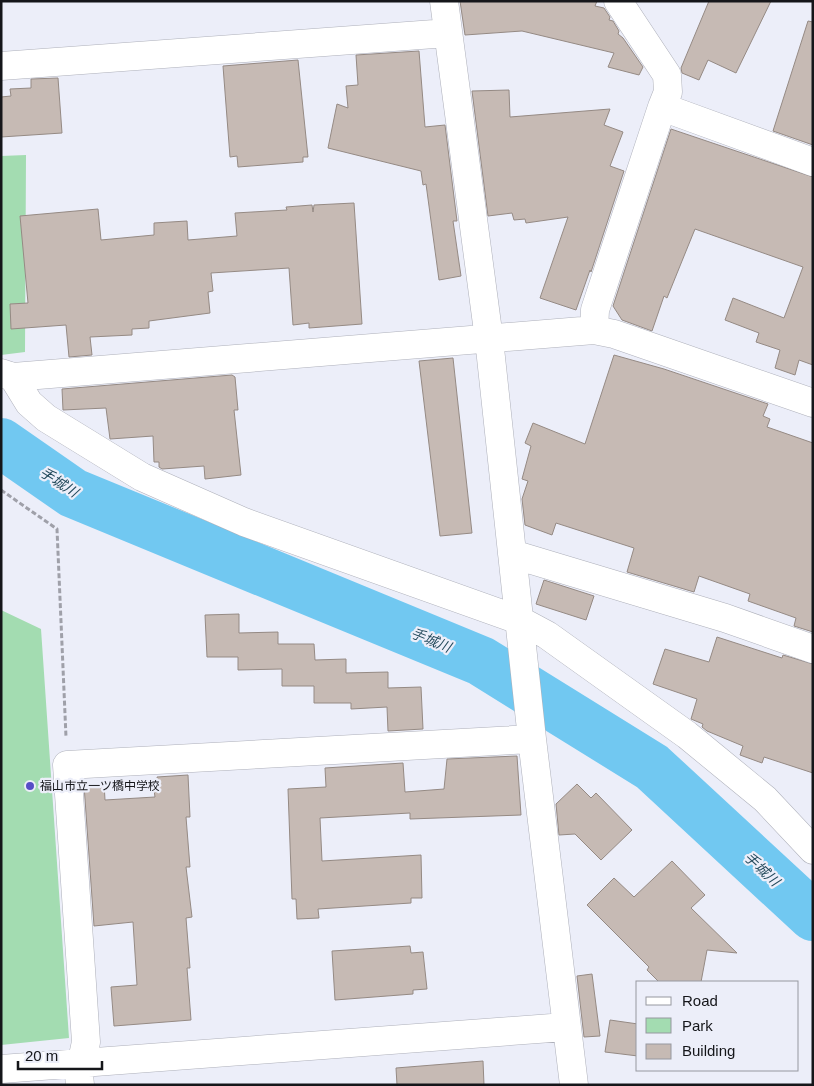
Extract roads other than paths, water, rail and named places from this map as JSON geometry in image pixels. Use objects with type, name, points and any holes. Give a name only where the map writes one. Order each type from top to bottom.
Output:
[{"type":"street","points":[[444,1],[489,339],[565,1027],[574,1085]]},
{"type":"street","points":[[594,330],[595,310],[668,92],[667,75],[618,1]]},
{"type":"street","points":[[1,66],[448,33]]},
{"type":"street","points":[[662,107],[813,162]]},
{"type":"street","points":[[7,375],[594,330],[614,334],[813,403]]},
{"type":"street","points":[[7,375],[29,403],[46,418],[142,477],[244,522],[521,629],[547,635],[687,735],[764,799],[813,850]]},
{"type":"street","points":[[512,554],[725,618],[813,649]]},
{"type":"street","points":[[81,1074],[86,1042],[67,765],[532,732]]},
{"type":"street","points":[[1,1069],[81,1074],[565,1027]]},
{"type":"waterway","name":"手城川","points":[[1,443],[73,493],[481,661],[652,767],[813,916]]},
{"type":"place","name":"福山市立一ツ橋中学校","points":[[30,786]]}]
